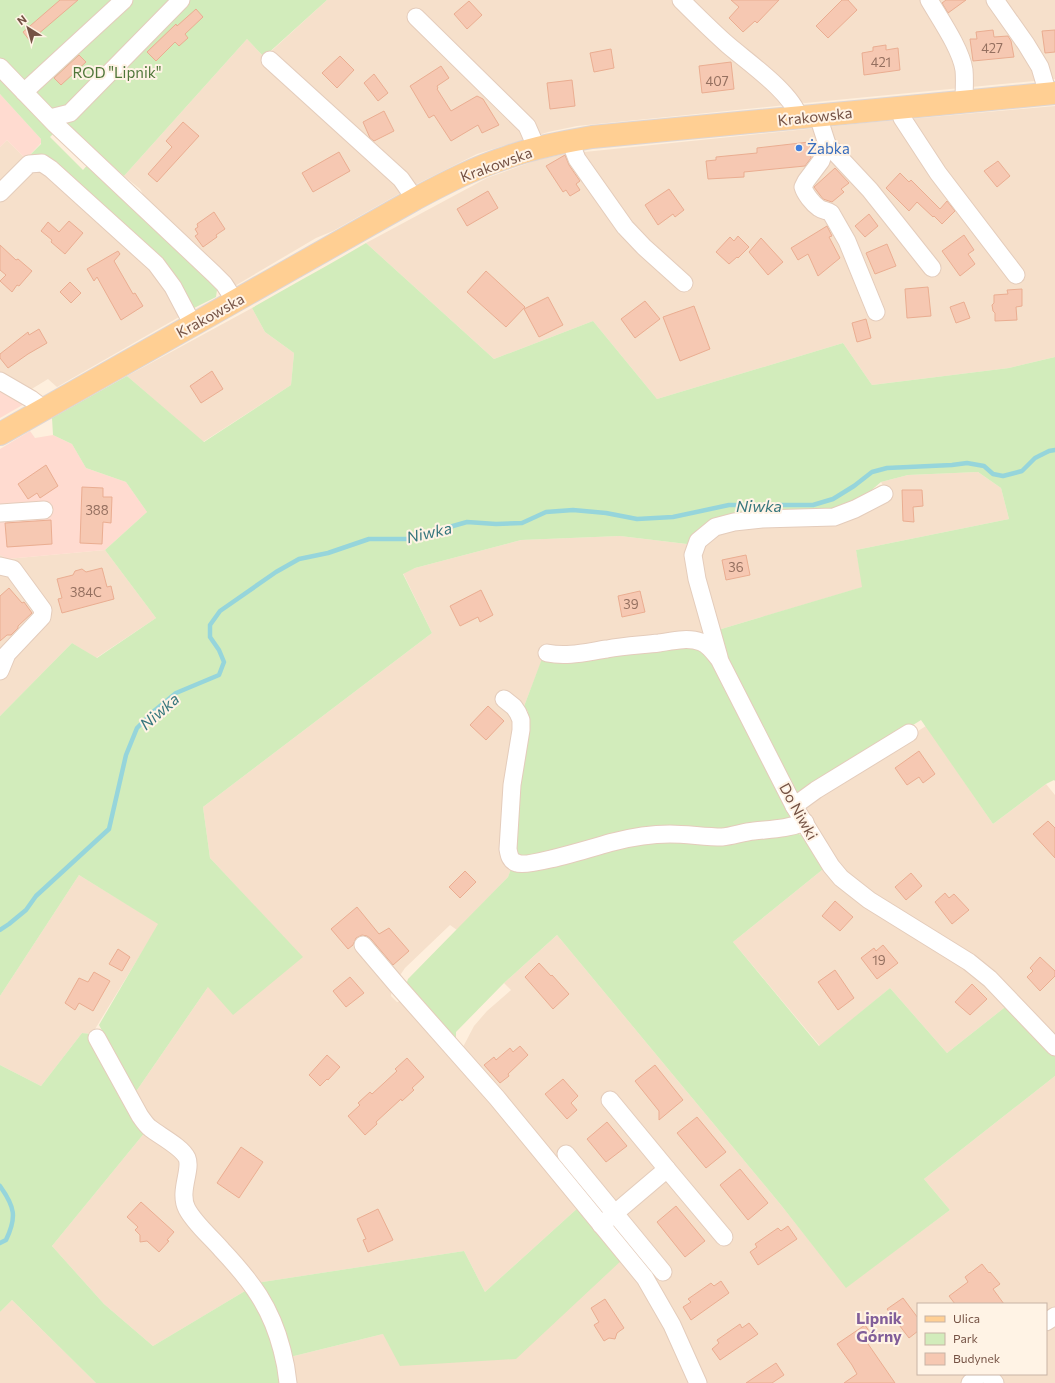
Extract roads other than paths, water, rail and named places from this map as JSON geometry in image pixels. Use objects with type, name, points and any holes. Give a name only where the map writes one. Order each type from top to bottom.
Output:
[{"type":"main road","name":"Krakowska","points":[[0,434],[416,199],[450,181],[508,156],[592,137],[899,107],[1052,94]]},
{"type":"street","points":[[24,92],[124,0]]},
{"type":"street","points":[[50,118],[70,113],[181,0]]},
{"type":"street","points":[[681,0],[727,44],[780,89],[795,107],[808,116],[827,144],[870,190],[932,268]]},
{"type":"street","points":[[929,0],[948,31],[964,69],[964,102]]},
{"type":"street","points":[[995,0],[1022,38],[1040,67],[1052,94]]},
{"type":"street","points":[[416,17],[527,126],[537,149]]},
{"type":"street","points":[[270,60],[401,179],[416,199]]},
{"type":"street","points":[[0,67],[50,118],[214,274],[224,284],[235,301]]},
{"type":"street","points":[[899,107],[902,118],[938,173],[1016,275]]},
{"type":"street","points":[[570,141],[577,159],[625,227],[644,247],[684,283]]},
{"type":"street","points":[[827,144],[821,160],[803,187],[805,193],[819,209],[828,210],[831,213],[847,241],[876,312]]},
{"type":"street","points":[[0,193],[29,164],[42,163],[51,169],[156,264],[173,287],[193,325]]},
{"type":"street","points":[[0,381],[31,399],[44,409]]},
{"type":"street","points":[[719,659],[697,579],[693,555],[698,541],[715,527],[734,522],[762,519],[834,517],[855,509],[884,494]]},
{"type":"street","points":[[0,513],[44,510]]},
{"type":"street","points":[[0,566],[13,569],[43,610],[42,617],[6,654],[0,671]]},
{"type":"street","name":"Do Niwki","points":[[547,653],[570,655],[676,640],[690,640],[702,643],[710,648],[719,659],[794,806],[831,866],[841,878],[869,900],[969,962],[990,979],[1055,1047]]},
{"type":"street","points":[[504,700],[514,707],[521,720],[521,730],[512,785],[508,849],[512,860],[517,863],[522,865],[537,863],[646,835],[670,834],[728,836],[750,831],[792,827],[805,822]]},
{"type":"street","points":[[794,806],[816,790],[909,733]]},
{"type":"street","points":[[363,945],[497,1098],[645,1278],[676,1332],[698,1383]]},
{"type":"street","points":[[97,1038],[140,1116],[149,1127],[182,1151],[188,1159],[184,1199],[186,1208],[193,1218],[241,1271],[254,1288],[268,1311],[278,1333],[288,1374],[288,1383]]},
{"type":"street","points":[[610,1100],[724,1238]]},
{"type":"street","points":[[566,1154],[663,1272]]},
{"type":"street","points":[[601,1225],[667,1169]]},
{"type":"street","points":[[970,1383],[979,1375]]},
{"type":"street","points":[[988,1375],[994,1383]]},
{"type":"waterway","name":"Niwka","points":[[0,930],[26,910],[36,896],[109,829],[126,755],[137,728],[154,711],[176,693],[219,675],[224,662],[219,650],[210,637],[210,625],[220,611],[276,572],[299,559],[328,553],[369,539],[407,539],[467,522],[496,524],[522,523],[546,512],[573,510],[606,513],[637,519],[673,517],[729,505],[813,505],[833,499],[854,486],[872,472],[887,468],[967,463],[984,466],[993,474],[1003,476],[1022,471],[1035,458],[1049,451],[1055,450]]},
{"type":"waterway","name":"Niwka","points":[[0,1186],[9,1200],[13,1212],[10,1232],[6,1240],[0,1243]]},
{"type":"place","name":"Żabka","points":[[799,148]]},
{"type":"district","name":"Lipnik Górny","points":[[879,1326]]},
{"type":"park label","name":"ROD \"Lipnik\"","points":[[117,72]]}]
